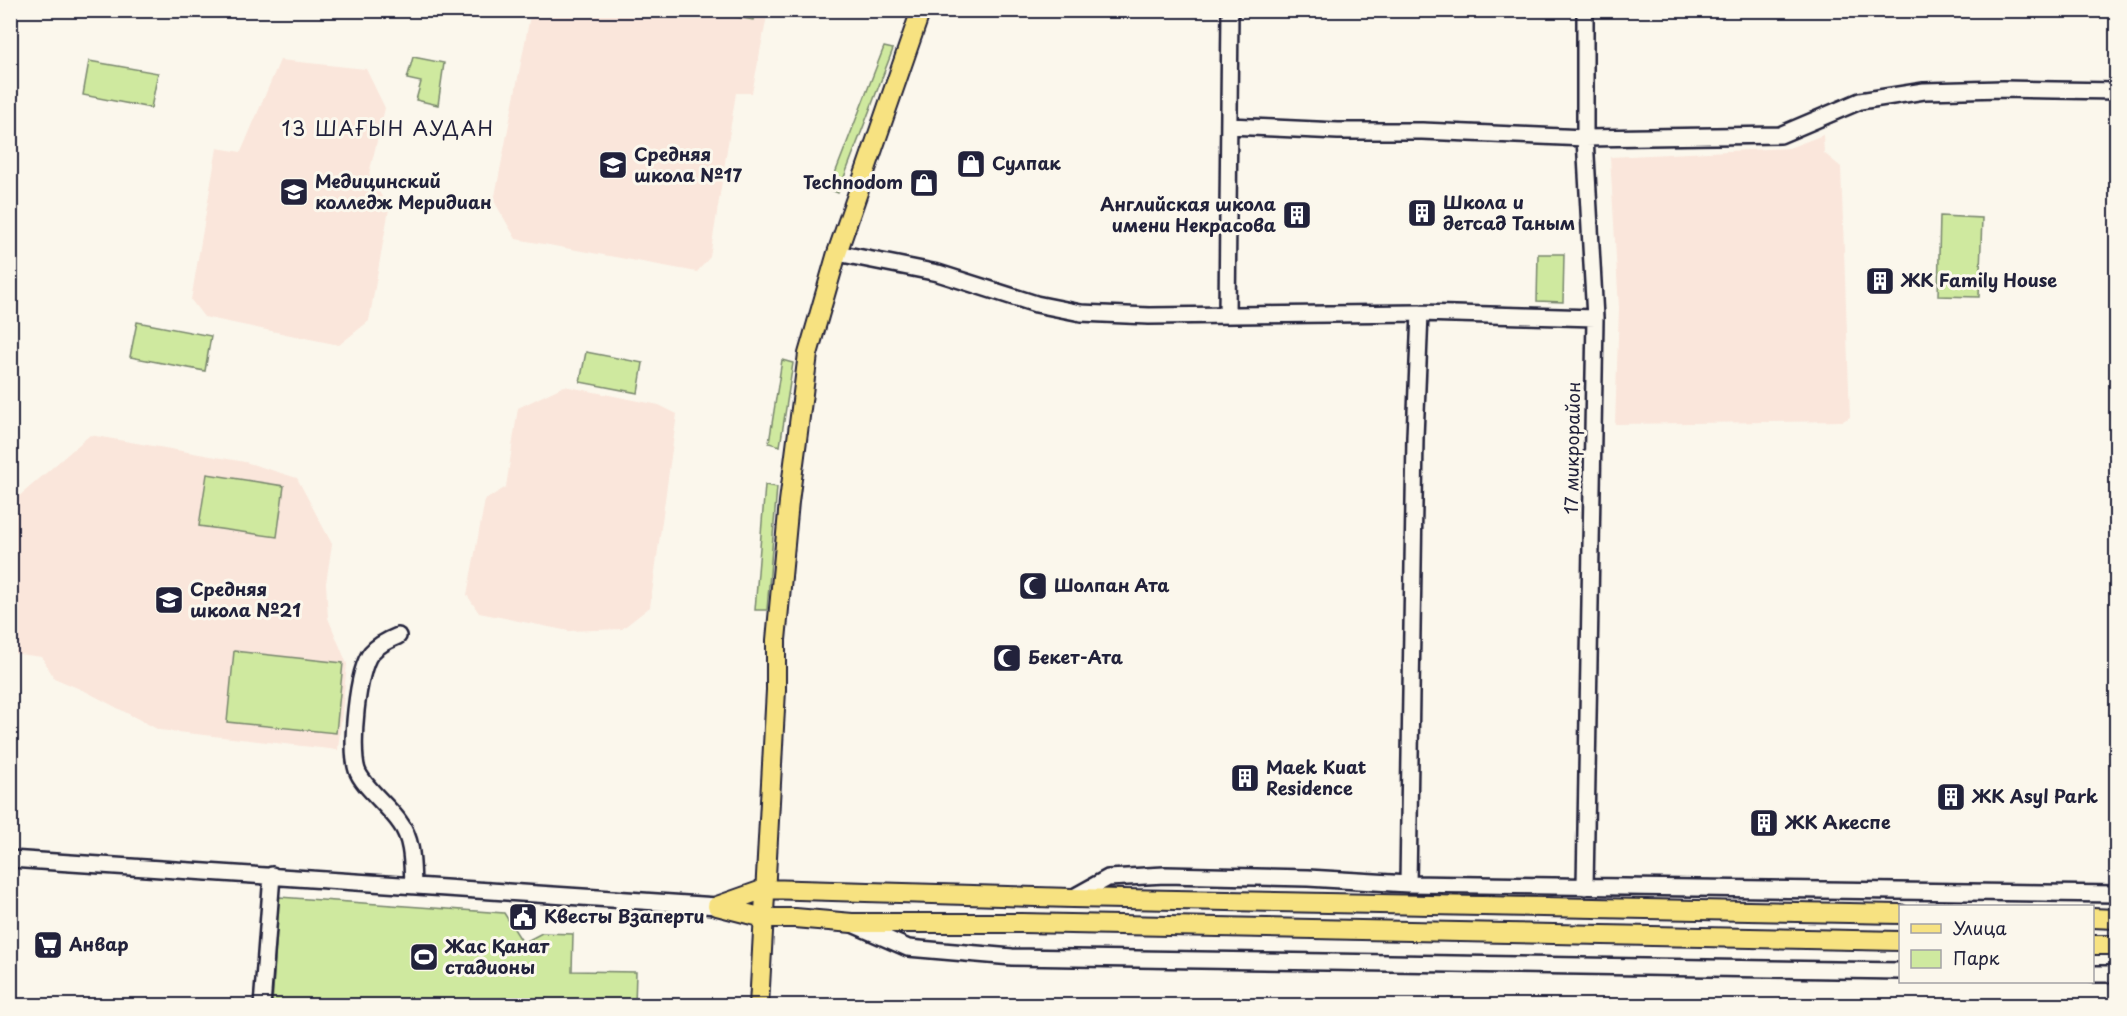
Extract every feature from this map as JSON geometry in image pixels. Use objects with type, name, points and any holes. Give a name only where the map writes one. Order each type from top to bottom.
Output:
[{"type":"main road","points":[[759,1005],[776,690],[776,640],[789,502],[808,354],[837,253],[921,10]]},
{"type":"main road","points":[[717,906],[765,889],[1072,898],[1899,914]]},
{"type":"main road","points":[[717,906],[764,918],[852,923],[1034,923],[1899,941]]},
{"type":"main road","points":[[1671,910],[1671,936]]},
{"type":"main road","points":[[2094,918],[2116,919]]},
{"type":"main road","points":[[2094,945],[2116,945]]},
{"type":"street","points":[[1227,315],[1230,10]]},
{"type":"street","name":"17 микрорайон","points":[[1585,10],[1586,138],[1595,318],[1585,886]]},
{"type":"street","points":[[1229,126],[1586,138],[1780,135],[1860,101],[1923,91],[2003,89],[2116,91]]},
{"type":"street","points":[[837,253],[938,273],[1036,304],[1080,313],[1149,316],[1420,313],[1595,318]]},
{"type":"street","points":[[1408,884],[1414,448],[1420,313]]},
{"type":"street","points":[[398,636],[385,642],[370,654],[360,680],[354,736],[355,756],[357,771],[400,822],[406,834],[410,847],[413,885]]},
{"type":"street","points":[[10,859],[717,906]]},
{"type":"street","points":[[262,1005],[272,875]]},
{"type":"street","points":[[1072,898],[1108,878],[1153,876],[1308,878],[1408,884],[2116,894]]},
{"type":"street","points":[[852,923],[908,948],[1012,957],[1899,971]]},
{"type":"street","points":[[2094,974],[2116,974]]},
{"type":"shaded area","name":"Средняя школа №17","points":[[531,11],[768,11],[752,93],[736,93],[710,257],[697,272],[516,239],[494,201]]},
{"type":"shaded area","name":"Медицинский колледж Меридиан","points":[[280,60],[366,69],[385,108],[369,174],[389,209],[369,321],[339,345],[204,317],[191,300],[217,148],[241,152]]},
{"type":"shaded area","points":[[1823,135],[1824,153],[1841,167],[1850,417],[1843,421],[1615,424],[1619,308],[1610,157],[1789,148]]},
{"type":"shaded area","points":[[564,386],[659,405],[677,414],[650,607],[622,629],[569,631],[479,613],[467,595],[485,500],[506,487],[518,408]]},
{"type":"shaded area","name":"Средняя школа №21","points":[[90,435],[245,462],[297,478],[332,544],[326,583],[328,618],[347,664],[338,750],[159,730],[87,692],[54,678],[42,657],[11,653],[10,533],[17,498]]},
{"type":"green space","points":[[705,11],[755,11],[753,20]]},
{"type":"green space","points":[[884,47],[893,49],[838,193],[829,189]]},
{"type":"green space","points":[[413,57],[444,63],[438,105],[416,100],[421,82],[407,79]]},
{"type":"green space","points":[[89,61],[158,73],[151,108],[83,95]]},
{"type":"green space","points":[[1940,216],[1982,218],[1979,297],[1938,296]]},
{"type":"green space","points":[[1538,254],[1564,254],[1563,302],[1537,301]]},
{"type":"green space","points":[[137,322],[211,336],[205,371],[130,357]]},
{"type":"green space","points":[[586,352],[643,363],[638,393],[580,382]]},
{"type":"green space","points":[[782,360],[793,363],[780,446],[769,443]]},
{"type":"green space","points":[[207,474],[284,486],[277,537],[199,526]]},
{"type":"green space","points":[[765,485],[777,487],[767,610],[755,610]]},
{"type":"green space","points":[[234,651],[343,663],[336,733],[227,722]]},
{"type":"green space","name":"Жас Қанат стадионы","points":[[279,897],[504,913],[523,943],[542,933],[573,934],[572,971],[636,972],[635,1005],[272,1005]]},
{"type":"place","name":"Сулпак","points":[[971,164]]},
{"type":"place","name":"Средняя школа №17","points":[[613,165]]},
{"type":"place","name":"Technodom","points":[[924,183]]},
{"type":"place","name":"Медицинский колледж Меридиан","points":[[294,192]]},
{"type":"place","name":"Школа и детсад Таным","points":[[1422,213]]},
{"type":"place","name":"Английская школа имени Некрасова","points":[[1297,215]]},
{"type":"place","name":"ЖК Family House","points":[[1880,281]]},
{"type":"place","name":"Шолпан Ата","points":[[1033,586]]},
{"type":"place","name":"Средняя школа №21","points":[[169,600]]},
{"type":"place","name":"Бекет-Ата","points":[[1007,658]]},
{"type":"place","name":"Maek Kuat Residence","points":[[1245,778]]},
{"type":"place","name":"ЖК Asyl Park","points":[[1951,797]]},
{"type":"place","name":"ЖК Акеспе","points":[[1764,823]]},
{"type":"place","name":"Квесты Взаперти","points":[[523,917]]},
{"type":"place","name":"Анвар","points":[[48,945]]},
{"type":"place","name":"Жас Қанат стадионы","points":[[424,957]]},
{"type":"district","name":"13 ШАҒЫН АУДАН","points":[[388,129]]}]
